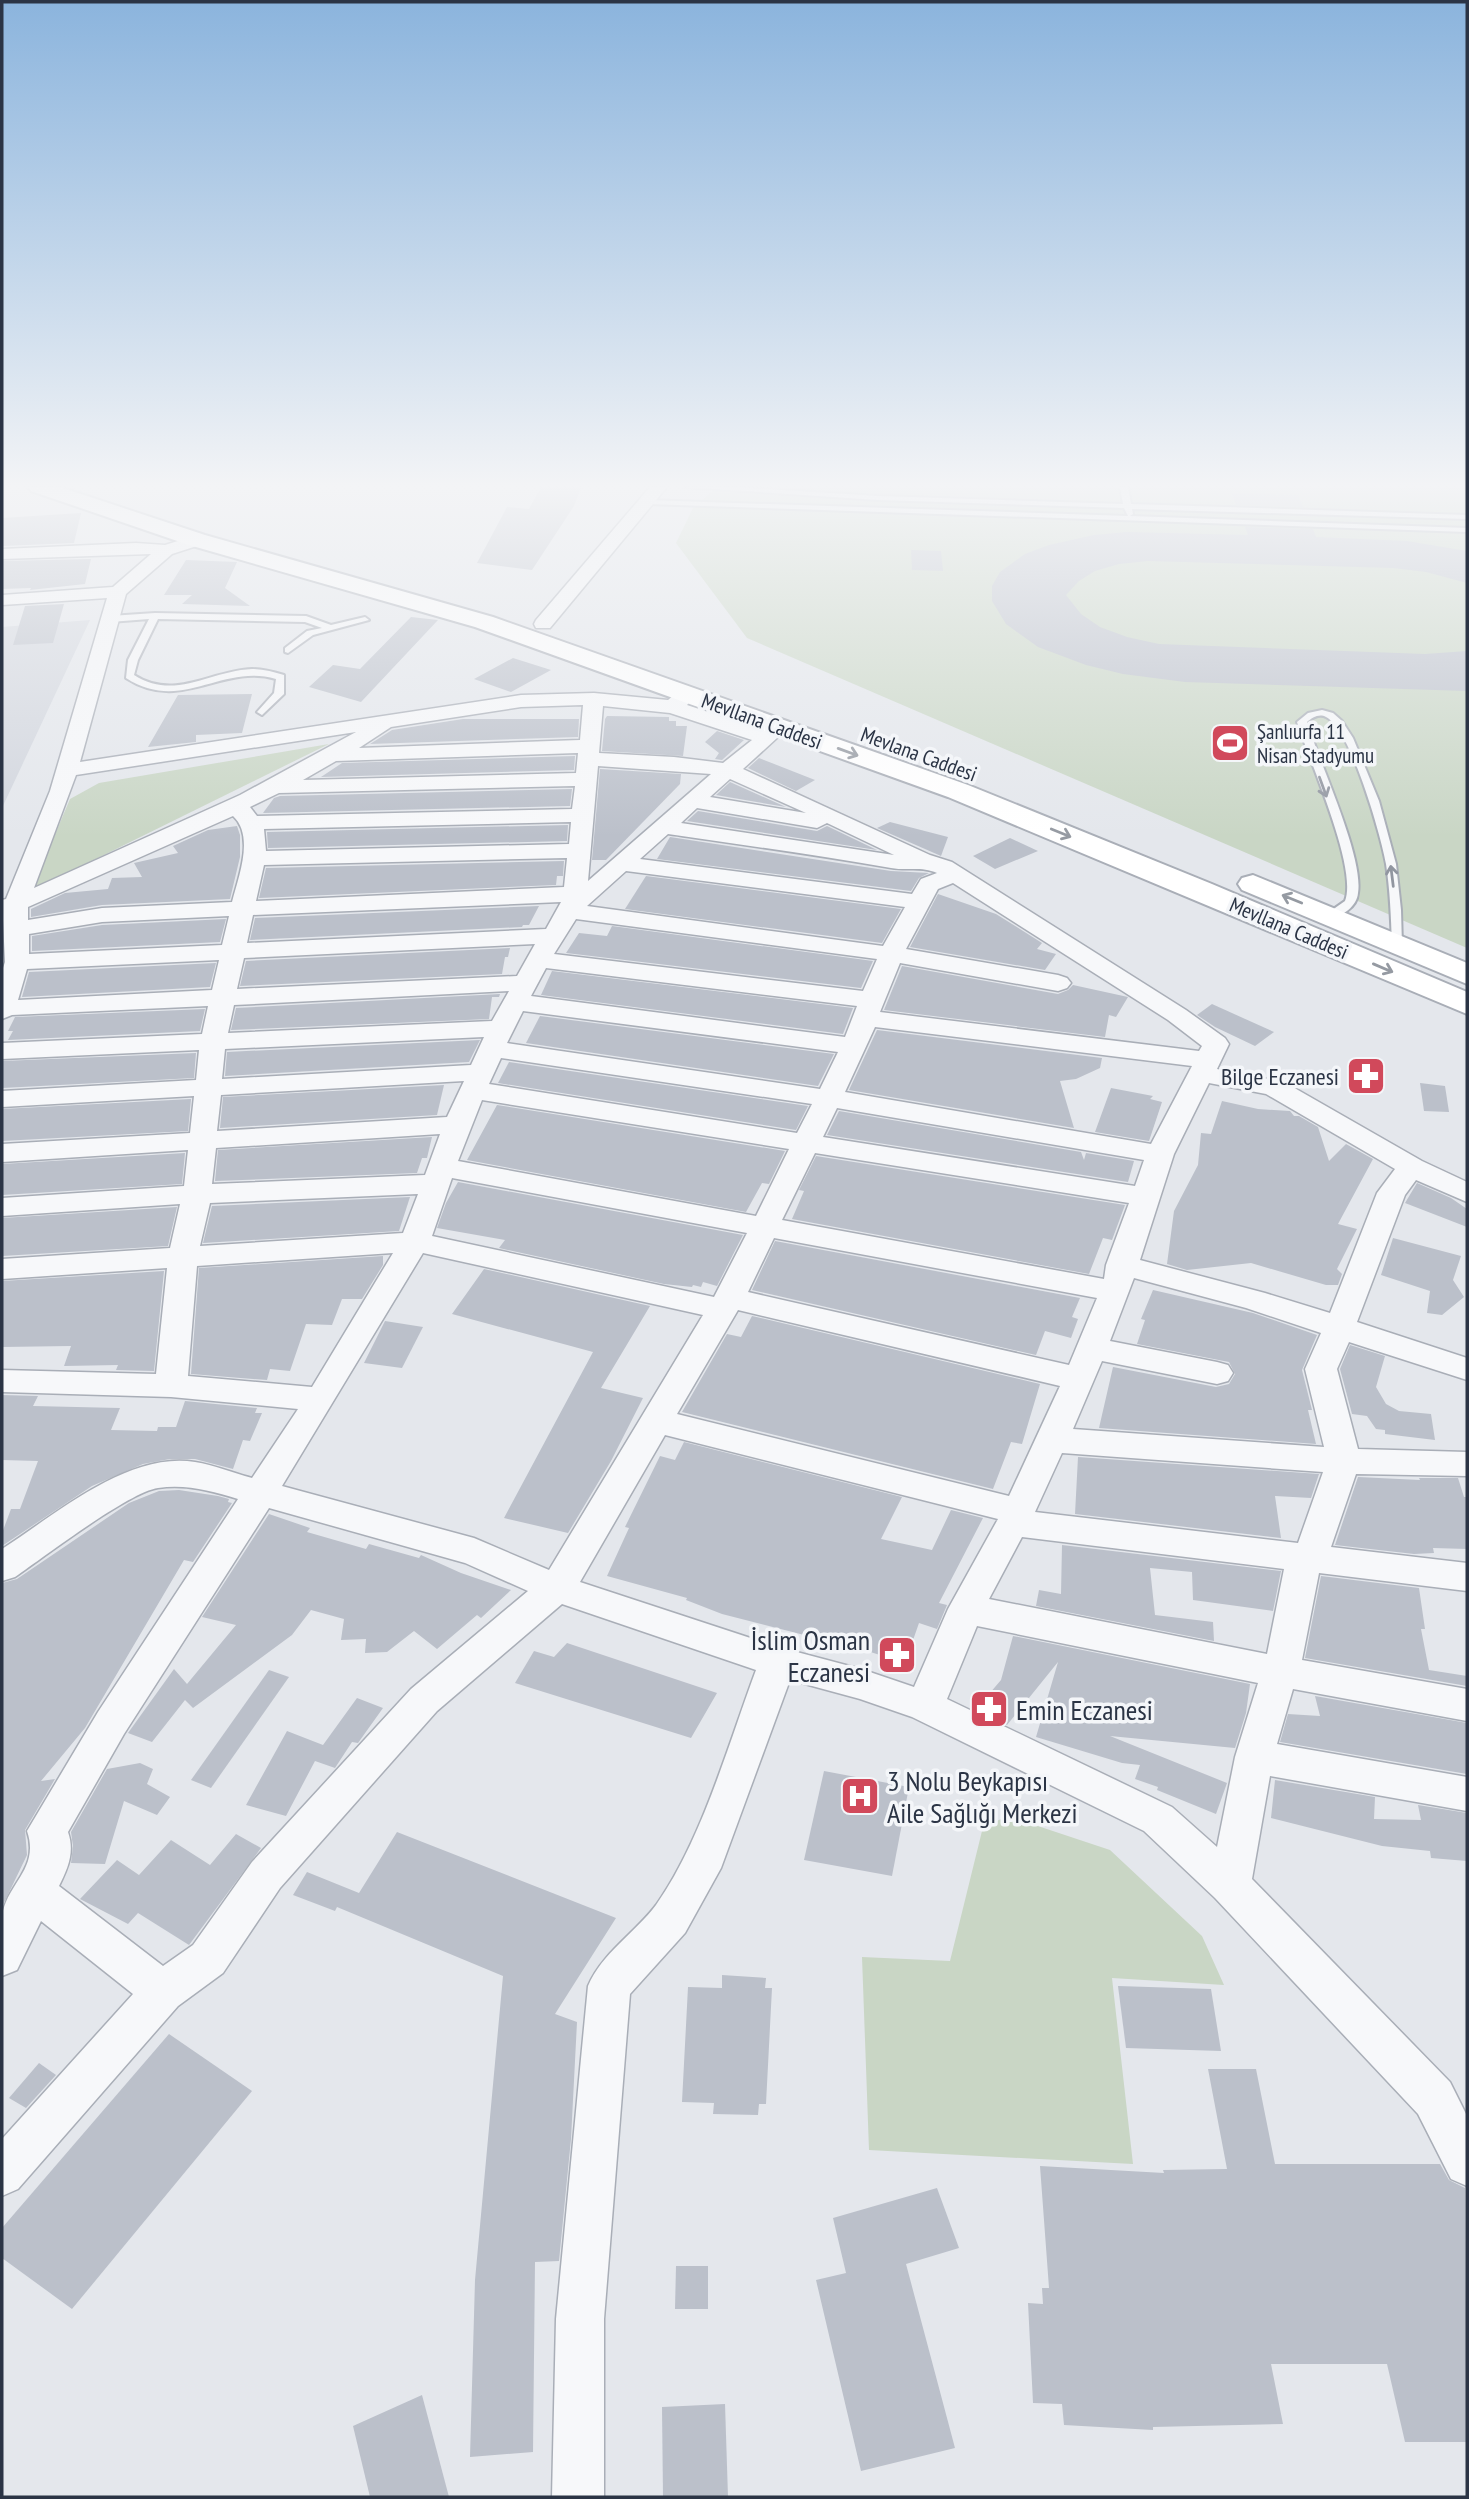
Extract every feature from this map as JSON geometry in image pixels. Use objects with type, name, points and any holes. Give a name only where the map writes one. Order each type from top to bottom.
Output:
[{"type":"main road","name":"Mevllana Caddesi","points":[[420,604],[484,622],[680,701],[958,791],[1201,890],[1467,1004]]},
{"type":"main road","name":"Mevlana Caddesi","points":[[479,604],[899,745],[1188,858]]},
{"type":"main road","points":[[1227,874],[1331,915],[1467,974]]},
{"type":"street","points":[[115,604],[61,791],[12,913],[11,968],[2,1009],[223,997],[521,993],[864,1021]]},
{"type":"street","points":[[543,624],[560,604]]},
{"type":"street","points":[[572,904],[594,699]]},
{"type":"street","points":[[2,1956],[48,1866],[52,1844],[47,1831],[111,1723],[321,1399],[415,1242],[437,1175],[487,1060],[552,936],[572,904],[767,738],[680,701],[521,701],[66,770]]},
{"type":"street","points":[[12,913],[243,815],[274,787],[335,755],[391,719]]},
{"type":"street","points":[[335,755],[674,763],[728,770],[922,860],[944,867],[1177,1015],[1216,1044],[1160,1154],[1118,1278],[1079,1379],[1016,1517],[966,1609],[925,1706]]},
{"type":"street","points":[[274,787],[588,762]]},
{"type":"street","points":[[694,801],[853,827]]},
{"type":"street","points":[[243,815],[583,815]]},
{"type":"street","points":[[171,1386],[183,1256],[197,1194],[213,1041],[254,858],[255,841],[243,815]]},
{"type":"street","points":[[663,827],[823,849],[900,863],[922,860]]},
{"type":"street","points":[[254,858],[579,851]]},
{"type":"street","points":[[622,864],[921,902]]},
{"type":"street","points":[[2,2173],[163,1992],[208,1959],[266,1875],[424,1700],[556,1588],[726,1303],[829,1098],[891,954],[929,884],[956,874]]},
{"type":"street","points":[[12,913],[102,915],[243,908],[572,904],[1058,983]]},
{"type":"street","points":[[11,968],[233,951],[552,936]]},
{"type":"street","points":[[552,936],[539,960],[864,1021],[1206,1067],[1274,1088],[1412,1167],[1467,1193]]},
{"type":"street","points":[[2,1051],[213,1041],[487,1060],[829,1098],[1160,1154]]},
{"type":"street","points":[[2,1099],[210,1088],[487,1060],[805,1144],[1147,1197]]},
{"type":"street","points":[[2,1153],[457,1125]]},
{"type":"street","points":[[1230,1885],[1254,1757],[1279,1669],[1300,1572],[1310,1559],[1344,1461],[1321,1369],[1355,1291],[1391,1193],[1412,1167]]},
{"type":"street","points":[[2,1207],[437,1175],[1242,1296],[1467,1369]]},
{"type":"street","points":[[2,1269],[415,1242],[726,1303],[1079,1379]]},
{"type":"street","points":[[1090,1348],[1217,1373]]},
{"type":"street","points":[[2,1381],[171,1386],[321,1399]]},
{"type":"street","points":[[656,1421],[1016,1517],[1310,1559],[1467,1577]]},
{"type":"street","points":[[1052,1440],[1344,1461],[1467,1464]]},
{"type":"street","points":[[2,1567],[119,1490],[151,1476],[192,1474],[474,1552],[556,1588],[778,1662],[861,1684],[925,1706],[1158,1819],[1230,1885],[1434,2098],[1467,2164]]},
{"type":"street","points":[[966,1609],[1467,1705]]},
{"type":"street","points":[[578,2497],[580,2319],[609,1986],[670,1919],[707,1855],[778,1662]]},
{"type":"street","points":[[1254,1757],[1467,1794]]},
{"type":"street","points":[[34,1891],[163,1992]]},
{"type":"lane","points":[[110,619],[155,616],[306,619],[328,627]]},
{"type":"lane","points":[[155,616],[133,660],[129,676],[146,687],[175,689],[251,671],[281,677],[279,694],[262,712]]},
{"type":"lane","points":[[288,650],[310,633],[365,620]]},
{"type":"lane","points":[[1331,915],[1348,906],[1354,892],[1347,855],[1301,722],[1309,715],[1320,712],[1332,716],[1340,725],[1369,784],[1389,854],[1398,944]]},
{"type":"shaded area","points":[[90,620],[2,808],[2,627]]},
{"type":"green space","name":"Şanlıurfa 11 Nisan Stadyumu","points":[[721,604],[1467,604],[1467,948],[747,638]]},
{"type":"green space","points":[[329,744],[31,891],[70,799],[99,783]]},
{"type":"green space","points":[[1008,1816],[1110,1850],[1202,1936],[1224,1985],[1112,1978],[1133,2164],[869,2150],[862,1957],[950,1961],[983,1827]]},
{"type":"building","points":[[64,604],[53,643],[13,645],[25,606]]},
{"type":"building","points":[[182,604],[247,604],[250,606]]},
{"type":"building","points":[[994,604],[1073,604],[1081,614],[1100,627],[1127,637],[1159,644],[1425,654],[1467,651],[1467,691],[1185,682],[1123,674],[1086,665],[1038,647],[1006,624]]},
{"type":"building","points":[[411,617],[438,620],[361,702],[309,687],[333,665],[360,669]]},
{"type":"building","points":[[513,658],[551,670],[511,692],[474,679]]},
{"type":"building","points":[[252,694],[242,733],[196,735],[196,742],[148,747],[178,695]]},
{"type":"building","points":[[607,716],[669,717],[669,721],[676,721],[676,726],[687,726],[683,756],[602,751]]},
{"type":"building","points":[[463,719],[579,719],[578,737],[370,744],[392,730]]},
{"type":"building","points":[[717,731],[744,740],[722,760],[715,759],[719,753],[705,742]]},
{"type":"building","points":[[575,756],[574,770],[321,777],[342,763]]},
{"type":"building","points":[[759,758],[815,780],[796,791],[748,768]]},
{"type":"building","points":[[600,769],[681,774],[680,784],[606,860],[592,860]]},
{"type":"building","points":[[730,782],[786,807],[716,795]]},
{"type":"building","points":[[572,789],[570,806],[263,813],[274,798],[280,796]]},
{"type":"building","points":[[698,811],[817,831],[827,826],[877,850],[687,821]]},
{"type":"building","points":[[890,822],[948,837],[941,856],[877,828]]},
{"type":"building","points":[[568,825],[567,841],[268,848],[267,832]]},
{"type":"building","points":[[237,826],[240,835],[240,857],[230,899],[102,905],[31,917],[31,909],[65,893],[108,889],[112,878],[142,877],[134,863],[178,853],[173,846],[208,830]]},
{"type":"building","points":[[670,837],[891,871],[929,873],[919,878],[911,891],[657,859]]},
{"type":"building","points":[[1010,838],[1038,851],[995,869],[973,856]]},
{"type":"building","points":[[564,861],[563,876],[557,876],[556,885],[259,898],[266,868]]},
{"type":"building","points":[[646,876],[901,909],[882,943],[625,909]]},
{"type":"building","points":[[938,894],[996,914],[1042,943],[1037,949],[1056,954],[1045,970],[910,947]]},
{"type":"building","points":[[539,906],[529,925],[522,927],[250,940],[255,918]]},
{"type":"building","points":[[226,919],[220,942],[32,951],[32,936],[102,925]]},
{"type":"building","points":[[612,926],[873,961],[861,988],[566,953],[579,933],[607,936]]},
{"type":"building","points":[[510,948],[508,957],[505,957],[502,974],[240,986],[246,961]]},
{"type":"building","points":[[216,963],[210,987],[22,997],[29,972]]},
{"type":"building","points":[[902,966],[1058,994],[1073,985],[1128,997],[1116,1017],[1109,1015],[1105,1037],[884,1010]]},
{"type":"building","points":[[552,971],[853,1008],[843,1034],[541,995]]},
{"type":"building","points":[[500,994],[499,997],[492,997],[489,1019],[231,1030],[236,1008]]},
{"type":"building","points":[[1212,1004],[1274,1032],[1255,1046],[1197,1015]]},
{"type":"building","points":[[205,1009],[200,1031],[8,1040],[13,1031],[8,1031],[15,1017]]},
{"type":"building","points":[[540,1016],[834,1054],[818,1086],[526,1043]]},
{"type":"building","points":[[877,1030],[1102,1058],[1100,1068],[1076,1079],[1060,1081],[1074,1128],[849,1090]]},
{"type":"building","points":[[480,1040],[469,1062],[225,1076],[227,1052]]},
{"type":"building","points":[[196,1053],[194,1078],[2,1088],[2,1061]]},
{"type":"building","points":[[509,1062],[808,1106],[796,1130],[498,1083]]},
{"type":"building","points":[[1420,1083],[1445,1086],[1449,1112],[1424,1111]]},
{"type":"building","points":[[444,1085],[437,1115],[220,1128],[223,1097]]},
{"type":"building","points":[[1111,1088],[1153,1096],[1150,1099],[1162,1102],[1149,1141],[1095,1132]]},
{"type":"building","points":[[191,1099],[188,1131],[2,1141],[2,1109]]},
{"type":"building","points":[[1222,1101],[1258,1109],[1290,1111],[1294,1116],[1299,1116],[1318,1127],[1329,1161],[1346,1144],[1373,1159],[1338,1224],[1357,1229],[1337,1269],[1342,1274],[1338,1285],[1326,1285],[1251,1263],[1187,1270],[1167,1264],[1174,1211],[1198,1165],[1201,1133],[1211,1134]]},
{"type":"building","points":[[497,1105],[785,1151],[769,1184],[762,1183],[746,1212],[467,1160]]},
{"type":"building","points":[[839,1111],[1081,1152],[1084,1160],[1086,1153],[1134,1161],[1128,1182],[827,1135]]},
{"type":"building","points":[[432,1137],[427,1158],[422,1158],[417,1173],[215,1181],[218,1150]]},
{"type":"building","points":[[185,1153],[182,1184],[2,1195],[2,1164]]},
{"type":"building","points":[[816,1156],[1125,1205],[1112,1240],[1103,1238],[1089,1274],[792,1219],[804,1191],[799,1190]]},
{"type":"building","points":[[458,1182],[743,1235],[717,1286],[703,1282],[701,1287],[664,1284],[499,1248],[505,1240],[437,1228],[446,1203]]},
{"type":"building","points":[[1417,1183],[1451,1198],[1467,1209],[1467,1227],[1405,1203]]},
{"type":"building","points":[[410,1197],[399,1231],[203,1243],[212,1206]]},
{"type":"building","points":[[177,1207],[168,1246],[2,1256],[2,1218]]},
{"type":"building","points":[[1393,1238],[1461,1256],[1453,1280],[1464,1297],[1442,1315],[1427,1313],[1430,1291],[1381,1275]]},
{"type":"building","points":[[775,1241],[1080,1298],[1072,1317],[1078,1319],[1071,1338],[1045,1331],[1036,1355],[752,1290]]},
{"type":"building","points":[[383,1256],[383,1265],[362,1299],[342,1299],[332,1325],[306,1324],[290,1371],[270,1369],[267,1380],[191,1374],[199,1268]]},
{"type":"building","points":[[484,1269],[650,1306],[601,1388],[643,1398],[611,1461],[568,1533],[504,1518],[593,1352],[452,1314]]},
{"type":"building","points":[[164,1271],[154,1371],[116,1370],[118,1365],[64,1366],[71,1346],[2,1347],[2,1281]]},
{"type":"building","points":[[1153,1290],[1253,1313],[1317,1335],[1302,1370],[1312,1410],[1308,1410],[1316,1444],[1099,1428],[1113,1367],[1216,1387],[1229,1384],[1235,1374],[1229,1362],[1137,1344],[1145,1320],[1141,1319]]},
{"type":"building","points":[[752,1316],[1040,1384],[1022,1444],[1011,1442],[993,1489],[682,1412],[727,1334],[741,1337]]},
{"type":"building","points":[[385,1321],[423,1327],[402,1368],[364,1363]]},
{"type":"building","points":[[1350,1345],[1385,1356],[1376,1387],[1386,1404],[1399,1411],[1431,1414],[1435,1440],[1385,1434],[1385,1430],[1376,1429],[1367,1416],[1352,1414],[1340,1369]]},
{"type":"building","points":[[2,1395],[38,1396],[33,1406],[120,1408],[111,1430],[157,1431],[158,1427],[176,1427],[185,1401],[257,1408],[255,1413],[262,1413],[250,1441],[243,1440],[233,1469],[195,1459],[170,1459],[143,1464],[92,1486],[2,1546],[2,1533],[11,1509],[20,1509],[38,1461],[2,1460]]},
{"type":"building","points":[[684,1442],[902,1497],[881,1539],[932,1550],[951,1510],[983,1518],[939,1603],[947,1605],[937,1629],[919,1623],[905,1663],[817,1635],[816,1638],[722,1614],[686,1600],[687,1598],[607,1576],[629,1528],[625,1527],[660,1456],[675,1460]]},
{"type":"building","points":[[1078,1457],[1319,1474],[1311,1498],[1275,1496],[1281,1538],[1075,1514]]},
{"type":"building","points":[[1358,1477],[1420,1480],[1419,1478],[1458,1478],[1464,1497],[1467,1497],[1467,1549],[1433,1548],[1434,1553],[1414,1554],[1335,1545]]},
{"type":"building","points":[[179,1490],[218,1496],[229,1499],[228,1502],[232,1503],[193,1562],[184,1560],[85,1728],[41,1781],[55,1779],[25,1830],[27,1855],[2,1907],[2,1583],[17,1579],[129,1503],[159,1491]]},
{"type":"building","points":[[269,1514],[310,1528],[307,1532],[366,1549],[369,1544],[419,1558],[421,1555],[461,1573],[511,1590],[481,1618],[477,1615],[437,1649],[414,1631],[387,1652],[365,1653],[366,1639],[341,1640],[344,1619],[311,1610],[292,1635],[193,1708],[185,1700],[152,1742],[128,1733],[174,1669],[187,1684],[236,1625],[202,1617]]},
{"type":"building","points":[[1062,1545],[1281,1571],[1273,1611],[1193,1600],[1192,1572],[1150,1568],[1155,1615],[1213,1622],[1214,1641],[1036,1606],[1039,1590],[1061,1594]]},
{"type":"building","points":[[1321,1576],[1419,1588],[1425,1629],[1421,1629],[1429,1670],[1467,1676],[1467,1686],[1305,1658]]},
{"type":"building","points":[[1013,1636],[1250,1684],[1246,1713],[1235,1748],[1110,1736],[1227,1783],[1216,1814],[1135,1779],[1140,1765],[1122,1763],[1036,1737],[1058,1662],[1007,1725],[977,1708],[1001,1680]]},
{"type":"building","points":[[567,1643],[717,1693],[691,1738],[515,1683],[534,1651],[554,1657]]},
{"type":"building","points":[[269,1670],[289,1677],[211,1788],[191,1780]]},
{"type":"building","points":[[1315,1696],[1467,1723],[1467,1774],[1280,1742],[1288,1714],[1320,1716]]},
{"type":"building","points":[[357,1698],[383,1708],[358,1743],[352,1742],[335,1768],[315,1761],[286,1816],[246,1805],[287,1731],[323,1745]]},
{"type":"building","points":[[140,1763],[153,1769],[147,1784],[170,1797],[157,1815],[124,1801],[105,1864],[71,1863],[71,1832],[107,1769]]},
{"type":"building","points":[[824,1771],[909,1787],[892,1876],[804,1860]]},
{"type":"building","points":[[1275,1780],[1375,1797],[1374,1819],[1421,1820],[1418,1805],[1467,1813],[1467,1861],[1431,1858],[1430,1851],[1382,1846],[1271,1818]]},
{"type":"building","points":[[397,1832],[616,1918],[555,2014],[577,2022],[571,2139],[559,2261],[535,2262],[533,2452],[470,2457],[475,2280],[503,1976],[337,1907],[335,1911],[293,1895],[307,1872],[359,1893]]},
{"type":"building","points":[[236,1834],[261,1848],[189,1945],[138,1913],[128,1924],[80,1899],[117,1860],[139,1875],[171,1840],[210,1865]]},
{"type":"building","points":[[722,1975],[766,1978],[765,1988],[772,1988],[766,2104],[759,2104],[758,2115],[713,2114],[714,2103],[682,2102],[688,1987],[722,1988]]},
{"type":"building","points":[[1118,1986],[1211,1989],[1221,2051],[1126,2048]]},
{"type":"building","points":[[169,2034],[252,2091],[72,2309],[2,2258],[2,2228]]},
{"type":"building","points":[[39,2063],[56,2075],[26,2108],[9,2098]]},
{"type":"building","points":[[1208,2069],[1256,2069],[1275,2164],[1440,2164],[1449,2180],[1465,2188],[1467,2442],[1405,2442],[1387,2364],[1271,2364],[1283,2424],[1153,2427],[1153,2430],[1064,2425],[1062,2404],[1033,2403],[1028,2303],[1043,2304],[1042,2288],[1049,2288],[1040,2166],[1164,2173],[1163,2170],[1227,2169]]},
{"type":"building","points":[[937,2188],[959,2248],[906,2264],[955,2448],[861,2471],[816,2280],[846,2273],[833,2218]]},
{"type":"building","points":[[676,2266],[708,2266],[708,2309],[675,2309]]},
{"type":"building","points":[[422,2395],[449,2497],[370,2497],[353,2426]]},
{"type":"building","points":[[725,2404],[728,2497],[663,2497],[662,2407]]},
{"type":"place","name":"Şanlıurfa 11 Nisan Stadyumu","points":[[1230,743]]},
{"type":"place","name":"Bilge Eczanesi","points":[[1366,1076]]},
{"type":"place","name":"İslim Osman Eczanesi","points":[[897,1655]]},
{"type":"place","name":"Emin Eczanesi","points":[[989,1709]]},
{"type":"place","name":"3 Nolu Beykapısı Aile Sağlığı Merkezi","points":[[860,1796]]}]
